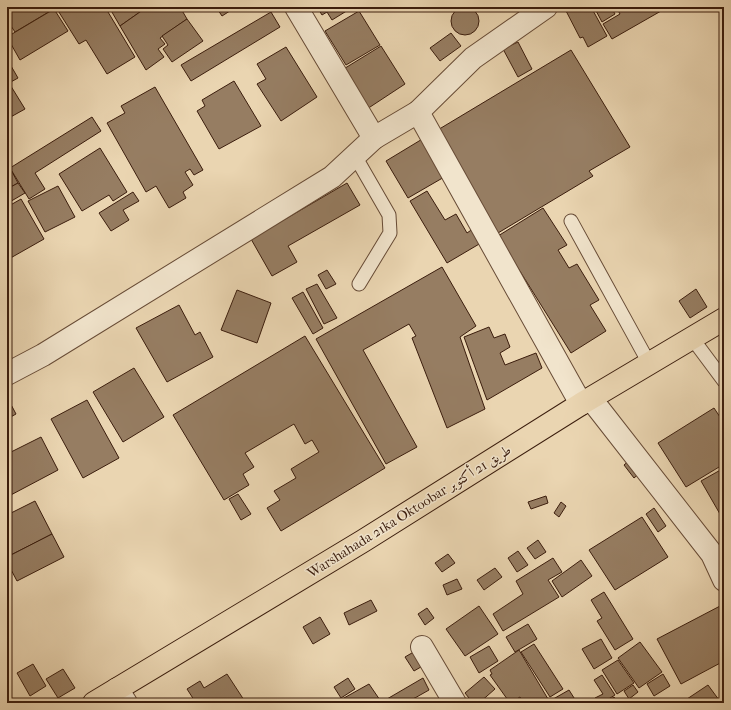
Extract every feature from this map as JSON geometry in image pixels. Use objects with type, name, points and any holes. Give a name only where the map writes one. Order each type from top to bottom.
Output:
[{"type":"main road","name":"Warshahada 21ka Oktoobar طريق 21 أكتوبر","points":[[94,703],[122,696],[363,541],[586,401],[724,319]]},
{"type":"street","points":[[296,7],[374,138]]},
{"type":"street","points":[[7,374],[43,355],[332,177],[374,138],[418,112],[472,58],[546,7]]},
{"type":"street","points":[[418,112],[586,401],[712,554],[724,580]]},
{"type":"street","points":[[422,646],[455,703]]},
{"type":"lane","points":[[355,156],[389,215],[390,233],[359,284]]},
{"type":"lane","points":[[571,221],[649,363]]},
{"type":"lane","points":[[692,338],[724,381]]},
{"type":"building","points":[[7,7],[57,7],[15,32],[7,20]]},
{"type":"building","points":[[61,7],[105,7],[135,57],[107,74],[86,40],[79,44],[57,9]]},
{"type":"building","points":[[109,7],[147,7],[120,26]]},
{"type":"building","points":[[147,7],[180,7],[187,19],[160,38],[165,44],[158,49],[164,57],[146,70],[120,26]]},
{"type":"building","points":[[216,7],[236,7],[222,16]]},
{"type":"building","points":[[317,7],[353,7],[332,20],[327,12],[322,15]]},
{"type":"building","points":[[465,7],[475,11],[479,21],[475,31],[465,35],[455,31],[451,21],[455,11]]},
{"type":"building","points":[[564,7],[591,7],[607,36],[588,47],[583,37],[580,38]]},
{"type":"building","points":[[594,7],[611,7],[615,14],[602,22]]},
{"type":"building","points":[[616,7],[668,7],[612,39],[603,24],[620,14]]},
{"type":"building","points":[[54,9],[68,31],[20,60],[7,37]]},
{"type":"building","points":[[359,11],[380,45],[346,65],[325,31]]},
{"type":"building","points":[[271,12],[280,27],[191,81],[181,65]]},
{"type":"building","points":[[187,19],[203,41],[172,62],[163,49],[168,45],[162,36]]},
{"type":"building","points":[[451,33],[461,46],[440,61],[430,48]]},
{"type":"building","points":[[518,42],[532,69],[518,77],[503,49]]},
{"type":"building","points":[[381,46],[405,84],[367,109],[342,70]]},
{"type":"building","points":[[286,47],[317,97],[281,121],[257,84],[266,79],[257,64]]},
{"type":"building","points":[[571,50],[630,147],[589,171],[593,176],[498,233],[436,131]]},
{"type":"building","points":[[7,59],[18,78],[9,83],[25,109],[7,119]]},
{"type":"building","points":[[234,81],[261,126],[219,149],[197,111],[205,106],[202,100]]},
{"type":"building","points":[[155,87],[203,170],[194,175],[190,169],[185,172],[193,185],[183,192],[186,198],[169,208],[156,186],[146,192],[107,123],[125,113],[121,106]]},
{"type":"building","points":[[92,117],[101,131],[35,173],[45,189],[29,199],[10,168]]},
{"type":"building","points":[[424,138],[446,176],[408,198],[386,161]]},
{"type":"building","points":[[100,148],[127,192],[113,201],[109,195],[82,211],[59,174]]},
{"type":"building","points":[[7,156],[11,162],[7,164]]},
{"type":"building","points":[[10,168],[18,183],[7,189],[7,170]]},
{"type":"building","points":[[18,183],[25,193],[8,203],[7,189]]},
{"type":"building","points":[[347,183],[360,205],[288,246],[297,262],[272,276],[251,239]]},
{"type":"building","points":[[58,186],[75,217],[45,232],[28,201]]},
{"type":"building","points":[[427,191],[445,220],[456,214],[467,233],[477,226],[486,240],[447,263],[410,201]]},
{"type":"building","points":[[133,192],[139,201],[123,210],[129,220],[111,231],[99,213]]},
{"type":"building","points":[[21,199],[44,239],[7,260],[7,207]]},
{"type":"building","points":[[543,208],[567,245],[558,250],[569,268],[577,264],[599,300],[590,305],[606,331],[571,353],[498,236]]},
{"type":"building","points":[[442,267],[476,326],[460,337],[485,409],[447,428],[412,338],[416,336],[409,324],[363,350],[417,447],[386,464],[316,339]]},
{"type":"building","points":[[327,270],[336,284],[326,289],[318,275]]},
{"type":"building","points":[[317,284],[337,318],[324,324],[306,289]]},
{"type":"building","points":[[696,289],[707,307],[690,318],[679,301]]},
{"type":"building","points":[[237,290],[271,303],[257,343],[221,330]]},
{"type":"building","points":[[303,292],[323,328],[313,334],[292,298]]},
{"type":"building","points":[[179,305],[195,335],[200,332],[213,357],[167,382],[136,328]]},
{"type":"building","points":[[489,327],[494,338],[505,334],[510,347],[500,353],[505,365],[536,353],[542,368],[487,400],[464,337]]},
{"type":"building","points":[[305,336],[385,468],[281,531],[267,508],[280,500],[274,491],[296,478],[291,469],[319,452],[312,440],[305,444],[294,424],[245,453],[254,467],[243,474],[249,485],[224,500],[173,415]]},
{"type":"building","points":[[134,368],[164,417],[123,442],[93,392]]},
{"type":"building","points":[[7,397],[16,414],[7,419]]},
{"type":"building","points":[[87,400],[119,458],[83,478],[51,419]]},
{"type":"building","points":[[714,408],[724,423],[724,464],[686,487],[658,443]]},
{"type":"building","points":[[41,437],[58,470],[7,497],[7,454]]},
{"type":"building","points":[[631,459],[641,472],[634,478],[624,465]]},
{"type":"building","points":[[724,468],[724,521],[701,481]]},
{"type":"building","points":[[238,494],[251,514],[241,520],[229,499]]},
{"type":"building","points":[[546,496],[548,503],[531,509],[528,502]]},
{"type":"building","points":[[35,501],[52,534],[7,557],[7,515]]},
{"type":"building","points":[[561,502],[566,506],[559,517],[554,513]]},
{"type":"building","points":[[654,508],[666,526],[658,532],[646,514]]},
{"type":"building","points":[[642,517],[668,557],[615,590],[589,550]]},
{"type":"building","points":[[52,534],[64,557],[17,581],[7,562],[7,557]]},
{"type":"building","points":[[538,540],[546,552],[535,559],[527,548]]},
{"type":"building","points":[[518,551],[528,565],[517,572],[508,558]]},
{"type":"building","points":[[448,554],[455,563],[442,572],[435,563]]},
{"type":"building","points":[[553,558],[562,572],[548,580],[559,597],[503,631],[493,614],[523,594],[516,581]]},
{"type":"building","points":[[581,560],[592,576],[562,597],[552,581]]},
{"type":"building","points":[[495,568],[502,577],[484,590],[477,580]]},
{"type":"building","points":[[457,579],[462,589],[447,595],[443,585]]},
{"type":"building","points":[[604,592],[633,639],[615,650],[597,621],[602,618],[591,600]]},
{"type":"building","points":[[371,600],[377,611],[349,625],[344,613]]},
{"type":"building","points":[[722,605],[724,609],[724,661],[681,684],[657,639]]},
{"type":"building","points":[[479,606],[498,634],[465,656],[446,629]]},
{"type":"building","points":[[427,608],[434,618],[425,625],[418,614]]},
{"type":"building","points":[[320,617],[330,634],[313,644],[303,627]]},
{"type":"building","points":[[528,624],[537,639],[515,652],[506,637]]},
{"type":"building","points":[[601,639],[612,658],[594,669],[582,649]]},
{"type":"building","points":[[640,642],[662,672],[639,688],[618,658]]},
{"type":"building","points":[[534,644],[563,689],[550,697],[521,652]]},
{"type":"building","points":[[489,646],[498,661],[479,673],[470,657]]},
{"type":"building","points":[[417,650],[426,664],[414,671],[405,657]]},
{"type":"building","points":[[519,650],[548,699],[541,703],[524,703],[520,697],[510,703],[490,675],[492,674],[490,670]]},
{"type":"building","points":[[618,660],[634,683],[617,694],[602,670]]},
{"type":"building","points":[[33,664],[46,686],[30,696],[17,673]]},
{"type":"building","points":[[63,669],[75,688],[58,698],[46,679]]},
{"type":"building","points":[[227,674],[244,700],[239,703],[196,703],[187,689],[200,681],[204,688]]},
{"type":"building","points":[[663,674],[670,686],[654,696],[647,684]]},
{"type":"building","points":[[602,675],[615,695],[602,703],[598,703],[595,698],[603,694],[594,680]]},
{"type":"building","points":[[484,677],[495,689],[479,703],[473,703],[465,693]]},
{"type":"building","points":[[348,678],[355,689],[341,698],[334,687]]},
{"type":"building","points":[[423,678],[429,690],[406,703],[389,703],[387,699]]},
{"type":"building","points":[[369,684],[382,703],[335,703]]},
{"type":"building","points":[[633,685],[638,692],[629,699],[624,691]]},
{"type":"building","points":[[708,685],[719,700],[715,703],[681,703]]},
{"type":"building","points":[[569,690],[576,701],[573,703],[548,702]]},
{"type":"building","points":[[614,697],[619,703],[605,703]]},
{"type":"building","points":[[415,698],[418,703],[408,703]]}]
